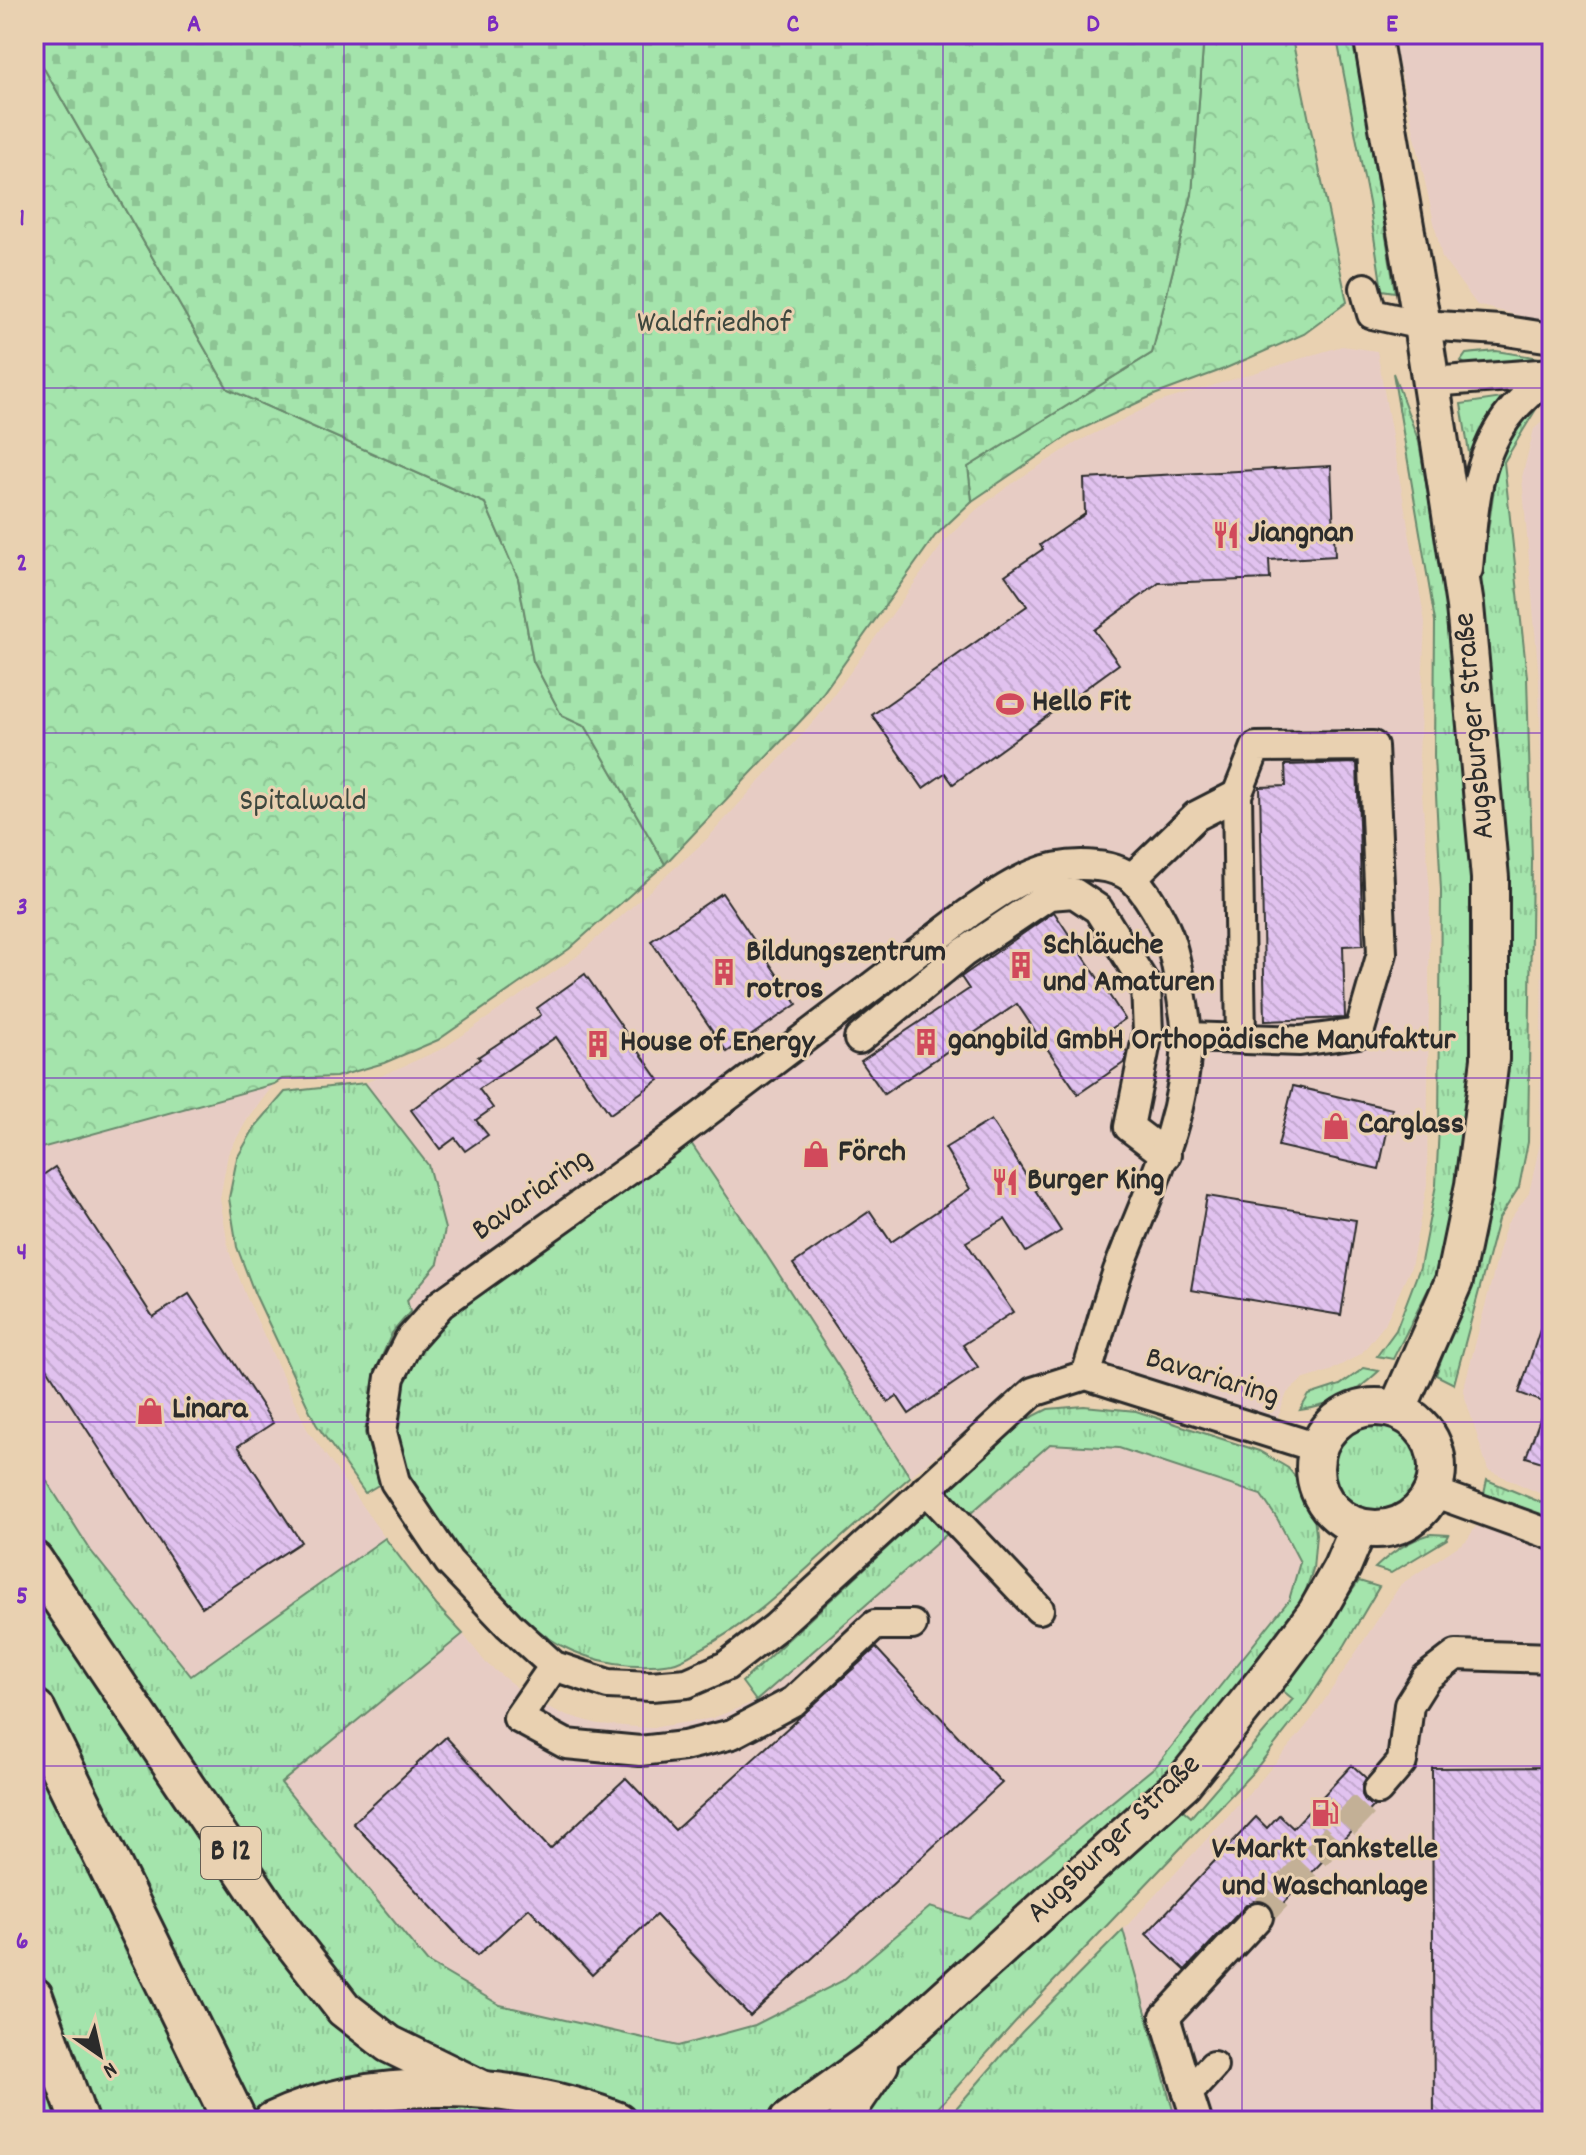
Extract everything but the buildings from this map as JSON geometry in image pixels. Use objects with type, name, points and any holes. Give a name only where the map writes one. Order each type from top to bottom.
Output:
[{"type":"highway","points":[[34,1711],[235,2121]]},
{"type":"main road","name":"Augsburger Straße","points":[[1372,34],[1422,325],[1465,606],[1490,878],[1490,1059],[1474,1185],[1454,1281],[1397,1410]]},
{"type":"main road","points":[[1381,1406],[1397,1410],[1418,1422],[1433,1443],[1438,1467],[1433,1492],[1420,1510],[1402,1523],[1381,1529],[1359,1527],[1337,1515],[1322,1496],[1315,1472],[1318,1448],[1336,1421],[1349,1412],[1381,1406]]},
{"type":"main road","name":"Augsburger Straße","points":[[788,2121],[892,2046],[1183,1783],[1316,1613],[1342,1567],[1359,1527]]},
{"type":"main road","name":"B 12","points":[[34,1560],[279,1925],[344,2009],[389,2044],[481,2089]]},
{"type":"main road","points":[[34,1996],[79,2121]]},
{"type":"main road","name":"Augsburger Straße","points":[[846,2121],[854,2102],[892,2046]]},
{"type":"main road","points":[[272,2121],[338,2098],[388,2091],[481,2089],[542,2097],[585,2108],[618,2121]]},
{"type":"street","points":[[1365,288],[1372,314],[1422,325],[1500,330],[1552,338]]},
{"type":"street","points":[[1431,382],[1552,373]]},
{"type":"street","points":[[1465,606],[1474,500],[1483,460],[1511,412],[1552,373]]},
{"type":"street","points":[[1187,1037],[1241,1039],[1300,1041],[1359,1033],[1382,953],[1373,746],[1256,747],[1237,795],[1241,1039]]},
{"type":"street","points":[[1086,1375],[1118,1271],[1166,1155],[1182,1088],[1187,1037],[1177,959],[1159,911],[1133,877],[1196,816],[1237,795]]},
{"type":"street","name":"Bavariaring","points":[[1133,877],[1108,867],[1071,863],[1041,870],[1001,891],[654,1152],[441,1304],[409,1340],[390,1377],[382,1432],[395,1482],[449,1562],[554,1666],[608,1684],[651,1686],[687,1683],[726,1666],[775,1628],[1033,1392],[1086,1375],[1318,1448]]},
{"type":"street","points":[[859,1039],[963,953],[1049,895],[1074,893],[1098,909],[1146,986],[1148,1032],[1129,1127],[1166,1155]]},
{"type":"street","points":[[1137,969],[1177,959]]},
{"type":"street","points":[[926,1489],[1039,1609]]},
{"type":"street","points":[[1433,1492],[1552,1535]]},
{"type":"street","points":[[554,1666],[518,1718],[566,1744],[640,1751],[684,1746],[732,1734],[794,1701],[875,1625],[912,1625]]},
{"type":"street","points":[[1378,1790],[1402,1762],[1409,1705],[1426,1678],[1456,1655],[1552,1658]]},
{"type":"street","points":[[1197,2121],[1165,2017],[1258,1917]]},
{"type":"street","points":[[1188,2093],[1213,2066]]},
{"type":"shaded area","points":[[1392,34],[1552,34],[1552,324],[1477,305],[1442,258]]},
{"type":"shaded area","points":[[1342,346],[1377,351],[1425,622],[1419,757],[1430,892],[1427,1185],[1411,1267],[1385,1324],[1361,1354],[1330,1371],[1302,1380],[1287,1393],[1276,1423],[1094,1362],[1025,1383],[910,1477],[689,1140],[427,1336],[410,1312],[407,1300],[438,1263],[428,1165],[365,1083],[444,1048],[576,957],[706,840],[818,717],[944,542],[976,510],[1079,441],[1156,403]]},
{"type":"shaded area","points":[[1552,413],[1552,1499],[1488,1470],[1463,1391],[1506,1225],[1529,1193],[1540,1143],[1543,858],[1539,679],[1522,477],[1534,429]]},
{"type":"shaded area","points":[[274,1084],[247,1120],[228,1154],[220,1199],[229,1251],[246,1296],[307,1429],[385,1538],[191,1676],[91,1551],[34,1461],[34,1150]]},
{"type":"shaded area","points":[[1050,1444],[1119,1448],[1261,1495],[1300,1562],[1289,1600],[1157,1765],[969,1919],[930,1908],[842,1981],[755,2025],[678,2046],[500,2005],[427,1962],[281,1783],[463,1634],[486,1663],[521,1691],[557,1712],[598,1724],[651,1728],[713,1718],[756,1701]]},
{"type":"shaded area","points":[[1476,1526],[1552,1550],[1552,2121],[1176,2121],[1123,1930],[1261,1780],[1312,1719],[1401,1584],[1467,1540]]},
{"type":"green space","name":"Waldfriedhof","points":[[34,34],[1204,34],[1192,194],[1152,353],[968,467],[972,501],[935,536],[810,711],[665,864],[586,727],[562,716],[533,661],[518,578],[485,503],[228,389],[34,51]]},
{"type":"green space","points":[[1204,34],[1291,34],[1347,302],[1304,334],[1154,395],[1071,434],[972,501],[968,467],[1152,353],[1192,194]]},
{"type":"green space","points":[[1336,34],[1353,34],[1395,292],[1382,290],[1369,203]]},
{"type":"green space","name":"Spitalwald","points":[[34,51],[228,389],[485,503],[518,578],[533,661],[562,716],[586,727],[665,864],[569,949],[438,1040],[384,1063],[336,1077],[282,1079],[274,1084],[34,1150]]},
{"type":"green space","points":[[1496,351],[1552,360],[1473,370],[1461,361],[1466,354]]},
{"type":"green space","points":[[1393,373],[1419,442],[1448,612],[1471,881],[1475,1057],[1462,1181],[1437,1272],[1393,1359],[1377,1356],[1396,1330],[1420,1267],[1436,1185],[1441,890],[1434,757],[1435,621]]},
{"type":"green space","points":[[1502,398],[1485,421],[1470,459],[1461,404]]},
{"type":"green space","points":[[1538,406],[1504,462],[1527,677],[1532,860],[1528,1142],[1519,1187],[1498,1220],[1454,1384],[1436,1375],[1468,1286],[1488,1186],[1478,603],[1498,459],[1518,421]]},
{"type":"green space","points":[[365,1083],[428,1165],[445,1229],[438,1263],[407,1300],[410,1312],[392,1333],[375,1372],[365,1433],[380,1484],[365,1493],[316,1424],[254,1292],[237,1247],[229,1198],[237,1158],[255,1127],[285,1092]]},
{"type":"green space","points":[[689,1140],[910,1477],[779,1594],[717,1640],[672,1663],[615,1663],[560,1645],[537,1630],[484,1580],[458,1549],[414,1484],[401,1454],[396,1427],[397,1411],[411,1366],[447,1314]]},
{"type":"green space","points":[[1364,1368],[1379,1371],[1343,1398],[1300,1410],[1309,1395],[1340,1385]]},
{"type":"green space","points":[[1084,1406],[1136,1411],[1259,1451],[1288,1468],[1300,1482],[1313,1508],[1316,1534],[1313,1569],[1300,1608],[1172,1774],[884,2037],[767,2121],[657,2121],[592,2095],[485,2072],[405,2037],[354,2000],[293,1919],[34,1530],[34,1461],[91,1551],[191,1676],[385,1538],[437,1606],[463,1634],[281,1783],[427,1962],[500,2005],[678,2046],[755,2025],[842,1981],[930,1907],[969,1919],[1157,1765],[1289,1600],[1300,1562],[1261,1495],[1119,1448],[1050,1444],[756,1701],[742,1682],[1024,1421],[1048,1409]]},
{"type":"green space","points":[[1366,1423],[1384,1423],[1400,1430],[1412,1442],[1419,1458],[1419,1476],[1412,1492],[1400,1504],[1384,1511],[1366,1511],[1350,1504],[1338,1492],[1331,1476],[1331,1458],[1338,1442],[1350,1430]]},
{"type":"green space","points":[[1487,1480],[1552,1507],[1552,1520],[1484,1494]]},
{"type":"green space","points":[[1431,1534],[1449,1535],[1391,1573],[1375,1568],[1401,1548]]},
{"type":"green space","points":[[1359,1581],[1379,1587],[1302,1710],[1254,1771],[1015,2022],[937,2109],[930,2121],[859,2121],[866,2106],[905,2054],[1182,1809],[1191,1817],[1293,1699],[1282,1690]]},
{"type":"green space","points":[[34,1587],[269,1930],[433,2078],[281,2104],[252,2115],[223,2048],[34,1679]]},
{"type":"green space","points":[[34,1751],[218,2121],[90,2121],[34,1971]]},
{"type":"green space","points":[[1123,1930],[1176,2121],[945,2121],[1022,2032]]},
{"type":"green space","points":[[34,2026],[68,2121],[34,2121]]},
{"type":"green space","points":[[481,2104],[571,2121],[316,2121],[387,2106]]},
{"type":"tunnel","points":[[1258,1917],[1378,1790]]},
{"type":"place","name":"Jiangnan","points":[[1226,535]]},
{"type":"place","name":"Hello Fit","points":[[1010,704]]},
{"type":"place","name":"Schläuche und Amaturen","points":[[1021,965]]},
{"type":"place","name":"Bildungszentrum rotros","points":[[724,972]]},
{"type":"place","name":"gangbild GmbH Orthopädische Manufaktur","points":[[926,1042]]},
{"type":"place","name":"House of Energy","points":[[598,1044]]},
{"type":"place","name":"Carglass","points":[[1336,1126]]},
{"type":"place","name":"Förch","points":[[816,1154]]},
{"type":"place","name":"Burger King","points":[[1005,1182]]},
{"type":"place","name":"Linara","points":[[150,1411]]},
{"type":"place","name":"V-Markt Tankstelle und Waschanlage","points":[[1325,1813]]}]
